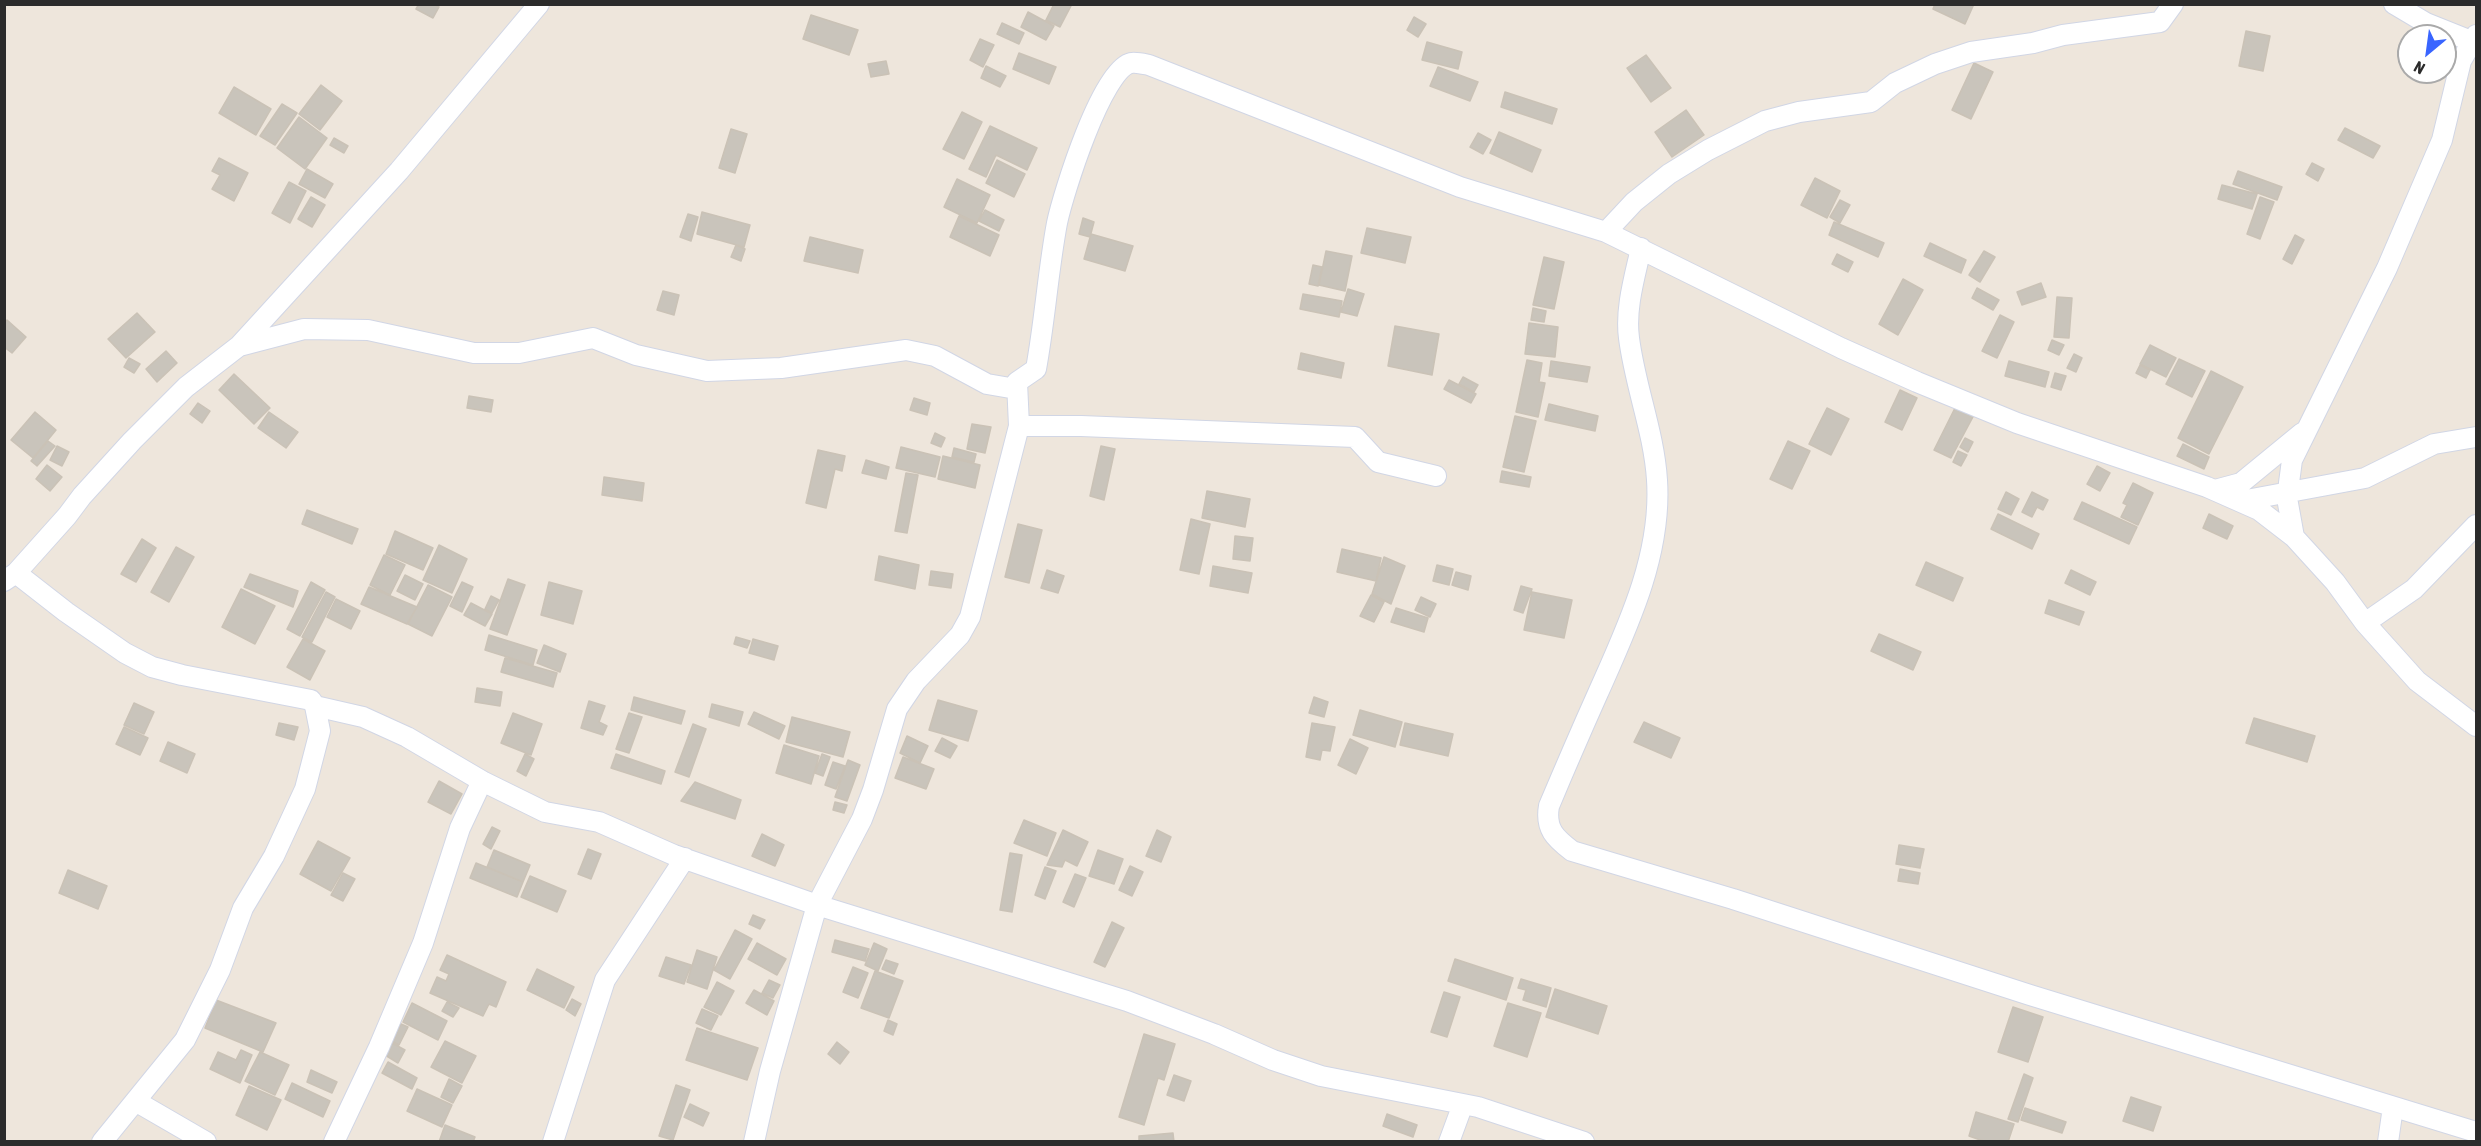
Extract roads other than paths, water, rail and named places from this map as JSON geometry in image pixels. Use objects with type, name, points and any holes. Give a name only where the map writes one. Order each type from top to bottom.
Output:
[{"type":"street","points":[[102,1142],[137,1102],[185,1040],[220,970],[243,908],[274,856],[305,789],[320,731],[315,706],[311,700],[152,667],[125,653],[10,577],[132,441],[186,387],[239,346],[399,171],[539,4]]},
{"type":"street","points":[[1606,232],[1634,202],[1669,174],[1708,150],[1765,121],[1799,112],[1872,102],[1894,83],[1935,64],[1971,52],[2033,43],[2063,35],[2160,22],[2173,4]]},
{"type":"street","points":[[2294,537],[2288,492],[2292,460],[2387,268],[2442,140],[2461,61],[2476,40],[2426,23],[2394,4]]},
{"type":"street","points":[[239,346],[304,329],[368,330],[474,352],[519,353],[593,338],[636,355],[706,371],[781,368],[906,350],[935,356],[987,384],[1016,389],[1017,382],[1036,369],[1058,221],[1079,150],[1107,85],[1119,70],[1130,63],[1149,65],[1460,187],[1606,232],[1841,348],[1917,382],[2036,430],[2116,455],[2241,501],[2259,510],[2294,537],[2335,582],[2365,623],[2417,681],[2476,726]]},
{"type":"street","points":[[1641,248],[1628,313],[1628,337],[1652,446],[1657,481],[1656,521],[1639,593],[1549,806],[1547,818],[1550,831],[1572,851],[2476,1132]]},
{"type":"street","points":[[754,1142],[770,1071],[817,904],[862,819],[897,709],[916,681],[960,634],[970,617],[1019,426],[1017,382]]},
{"type":"street","points":[[1019,426],[1081,426],[1355,436],[1378,462],[1436,476]]},
{"type":"street","points":[[2215,490],[2241,483],[2307,429]]},
{"type":"street","points":[[2241,501],[2365,478],[2434,444],[2476,437]]},
{"type":"street","points":[[2365,623],[2414,589],[2476,525]]},
{"type":"street","points":[[315,706],[363,717],[407,737],[482,781],[544,812],[599,822],[685,858],[817,904],[1127,1001],[1214,1034],[1273,1060],[1321,1076],[1463,1104],[1584,1142]]},
{"type":"street","points":[[334,1142],[379,1047],[423,943],[460,828],[482,781]]},
{"type":"street","points":[[553,1142],[605,980],[685,858]]},
{"type":"street","points":[[137,1102],[206,1142]]},
{"type":"street","points":[[1449,1142],[1463,1104]]},
{"type":"street","points":[[2388,1142],[2393,1107]]}]
